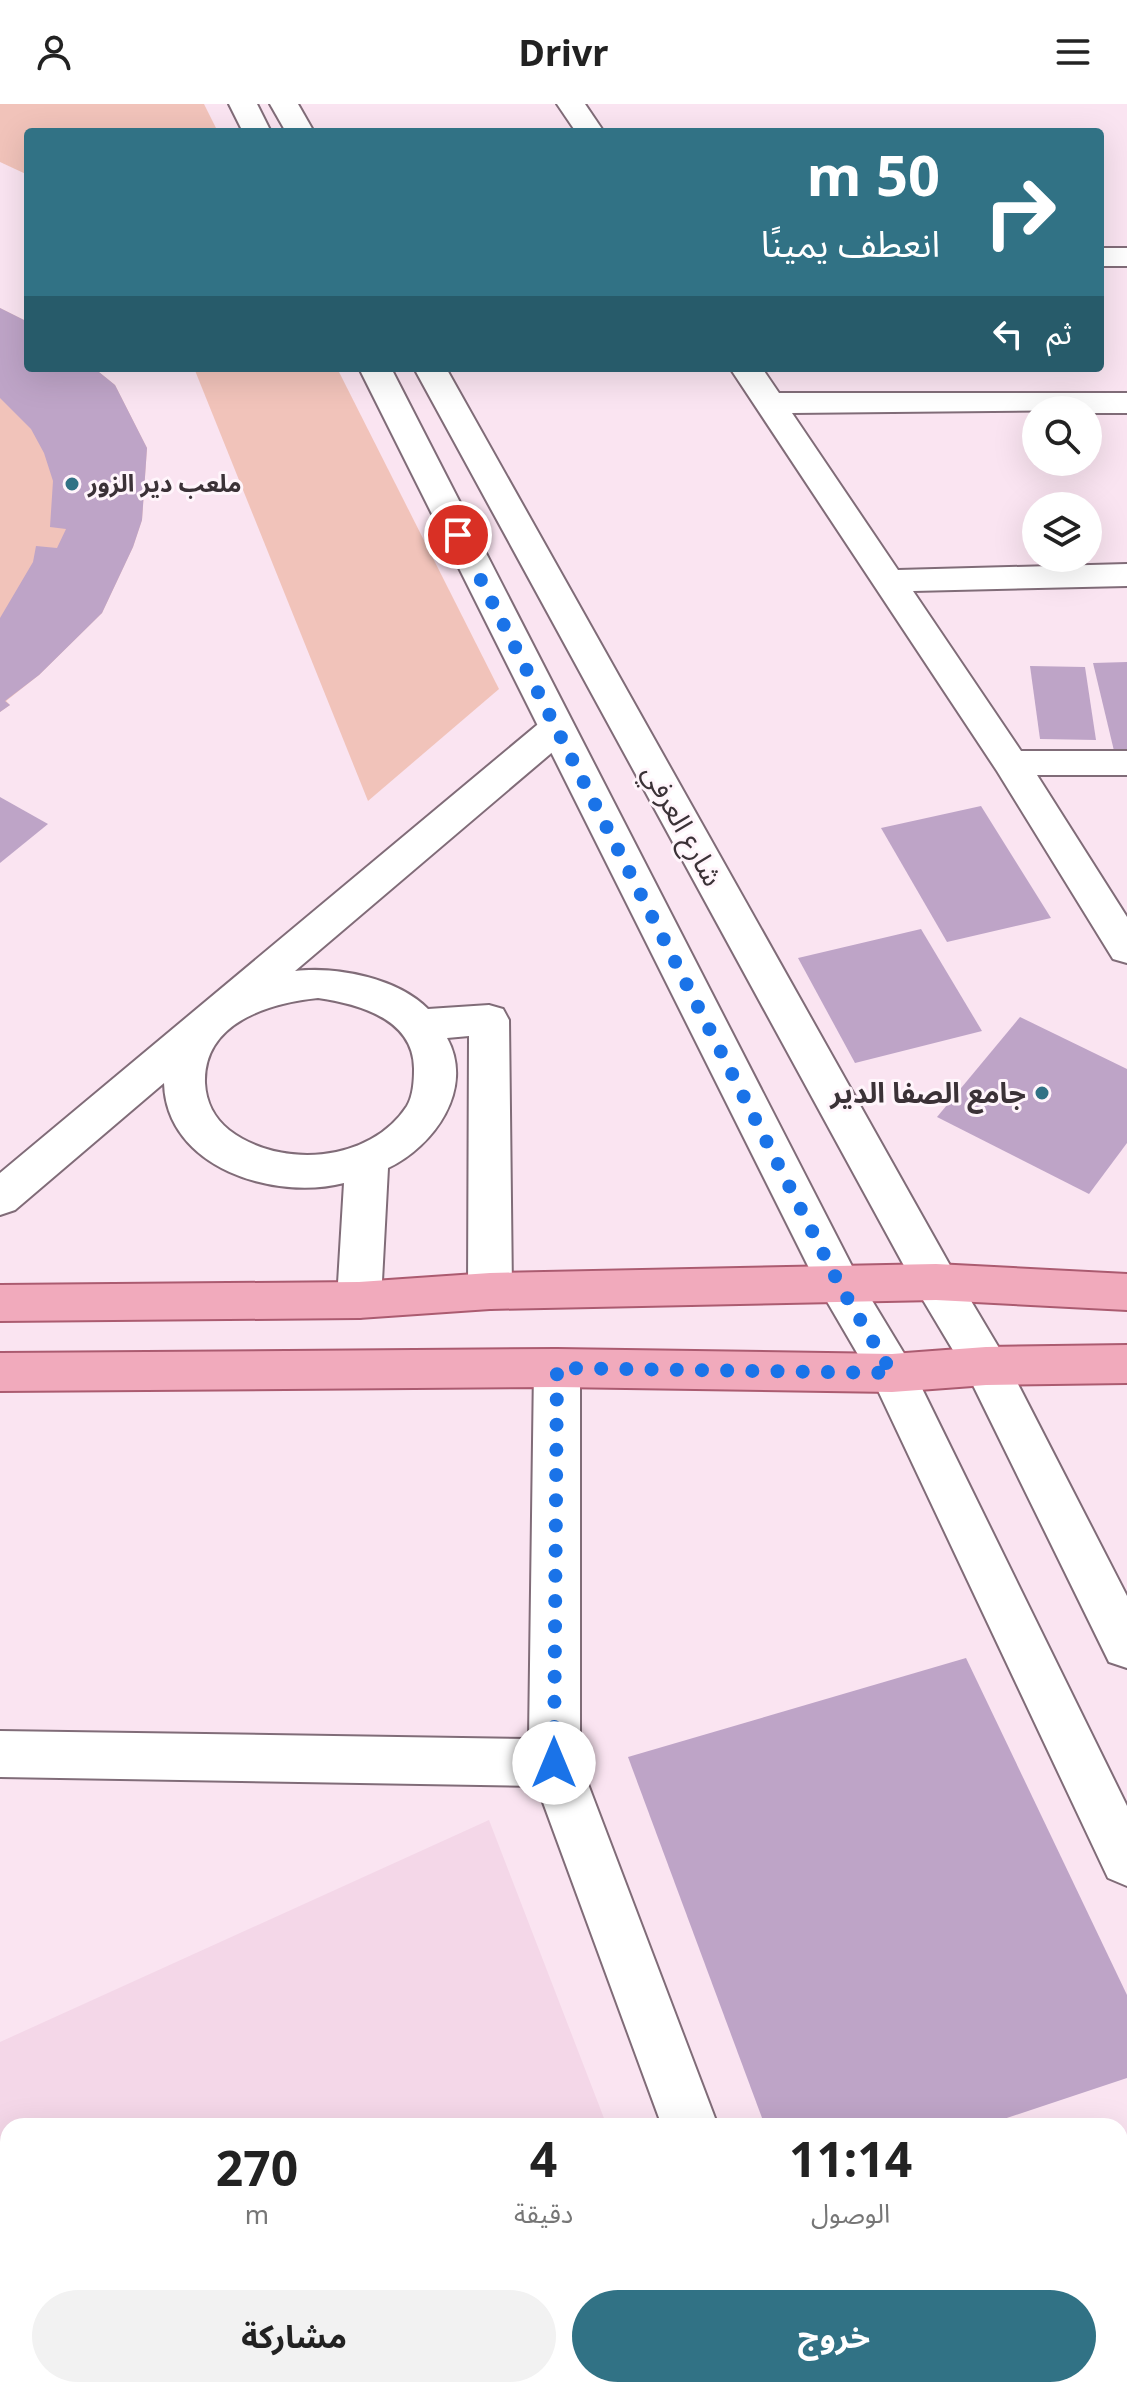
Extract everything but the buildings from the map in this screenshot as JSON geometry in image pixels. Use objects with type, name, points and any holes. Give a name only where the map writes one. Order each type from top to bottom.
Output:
[{"type":"main road","points":[[0,1303],[359,1300],[490,1291],[936,1282],[1127,1292]]},
{"type":"main road","points":[[0,1372],[557,1368],[892,1373],[986,1366],[1127,1364]]},
{"type":"street","points":[[243,104],[255,128]]},
{"type":"street","points":[[284,104],[298,128]]},
{"type":"street","points":[[571,104],[587,128]]},
{"type":"street","points":[[1104,257],[1127,257]]},
{"type":"street","points":[[377,372],[840,1286],[892,1373],[1127,1861]]},
{"type":"street","name":"شارع العرفي","points":[[432,372],[936,1282],[986,1366],[1127,1646]]},
{"type":"street","points":[[749,372],[1010,763],[1127,949]]},
{"type":"street","points":[[1028,372],[1033,396]]},
{"type":"street","points":[[769,403],[1022,403]]},
{"type":"street","points":[[1102,407],[1126,409]]},
{"type":"street","points":[[886,581],[1127,575]]},
{"type":"street","points":[[0,1198],[556,729]]},
{"type":"street","points":[[1010,763],[1127,763]]},
{"type":"street","points":[[318,983],[358,988],[393,1003],[420,1025],[434,1053],[435,1083],[425,1113],[401,1139],[367,1159],[326,1170],[282,1171],[241,1161],[209,1141],[189,1114],[182,1083],[188,1052],[208,1024],[239,1002],[276,987],[318,983]]},
{"type":"street","points":[[420,1025],[489,1020],[490,1291]]},
{"type":"street","points":[[359,1300],[367,1159]]},
{"type":"street","points":[[557,1368],[554,1763],[687,2118]]},
{"type":"street","points":[[0,1754],[554,1763]]},
{"type":"shaded area","points":[[0,104],[204,104],[216,128],[24,128],[24,173],[0,162]]},
{"type":"shaded area","name":"ملعب دير الزور","points":[[0,308],[24,320],[24,372],[99,372],[115,385],[147,448],[142,520],[133,547],[102,613],[39,675],[6,701],[10,705],[0,712]]},
{"type":"shaded area","points":[[196,372],[339,372],[499,689],[368,801]]},
{"type":"shaded area","points":[[489,1820],[604,2118],[0,2118],[0,2042]]},
{"type":"place","name":"ملعب دير الزور","points":[[72,484]]},
{"type":"place","name":"جامع الصفا الدير","points":[[1042,1093]]},
{"type":"route","points":[[458,535],[840,1286],[892,1373],[557,1368],[554,1763]]}]
